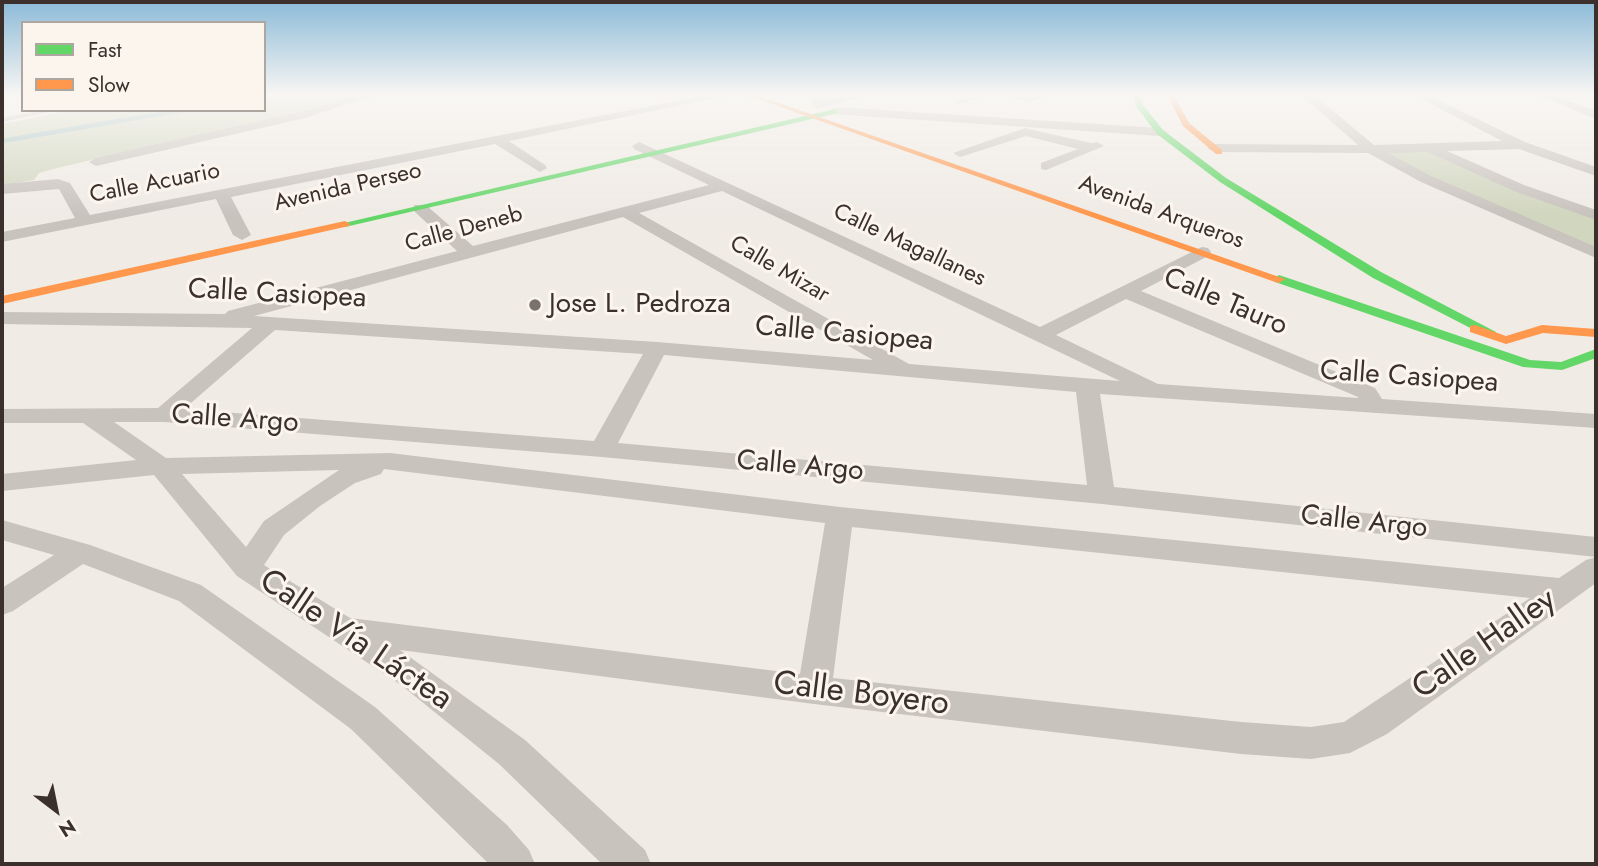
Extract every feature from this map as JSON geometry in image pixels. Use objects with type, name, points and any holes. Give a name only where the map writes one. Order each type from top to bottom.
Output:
[{"type":"main road","name":"Avenida Perseo","points":[[2,287],[540,168],[647,150],[705,134]]},
{"type":"main road","name":"Avenida Perseo","points":[[2,300],[420,208],[706,134]]},
{"type":"main road","name":"Avenida Arqueros","points":[[893,134],[1202,252],[1502,356],[1528,364],[1562,366]]},
{"type":"main road","name":"Avenida Arqueros","points":[[905,134],[1506,340]]},
{"type":"main road","points":[[1163,134],[1223,180],[1377,275],[1506,340],[1585,375]]},
{"type":"main road","points":[[1198,134],[1236,164]]},
{"type":"main road","points":[[1518,318],[1596,352]]},
{"type":"main road","points":[[1506,340],[1542,329],[1596,333]]},
{"type":"main road","points":[[1562,366],[1596,352]]},
{"type":"street","points":[[96,162],[216,134]]},
{"type":"street","name":"Calle Acuario","points":[[2,237],[525,134]]},
{"type":"street","points":[[960,153],[1018,134]]},
{"type":"street","points":[[1035,134],[1093,148]]},
{"type":"street","points":[[1046,166],[1093,148],[1115,134]]},
{"type":"street","points":[[1354,134],[1371,149],[1426,178],[1596,253]]},
{"type":"street","points":[[1499,134],[1520,145],[1596,172]]},
{"type":"street","points":[[498,140],[540,168]]},
{"type":"street","points":[[1214,148],[1371,149],[1520,145]]},
{"type":"street","points":[[1429,148],[1519,188],[1596,215]]},
{"type":"street","name":"Calle Magallanes","points":[[647,150],[1158,391]]},
{"type":"street","points":[[2,189],[58,184],[65,186],[85,221]]},
{"type":"street","name":"Calle Deneb","points":[[218,320],[722,186]]},
{"type":"street","points":[[222,195],[242,235]]},
{"type":"street","points":[[420,208],[470,253]]},
{"type":"street","name":"Calle Mizar","points":[[626,212],[908,371]]},
{"type":"street","points":[[1042,334],[1202,252]]},
{"type":"street","name":"Calle Tauro","points":[[1124,291],[1367,393],[1374,406]]},
{"type":"street","name":"Calle Casiopea","points":[[2,318],[218,320],[657,348],[1087,386],[1596,421]]},
{"type":"street","points":[[164,415],[268,324]]},
{"type":"street","points":[[601,449],[657,348]]},
{"type":"street","points":[[1087,386],[1102,495]]},
{"type":"street","name":"Calle Vía Láctea","points":[[86,414],[161,466],[247,568],[413,675],[512,752],[631,864]]},
{"type":"street","name":"Calle Argo","points":[[2,416],[164,415],[601,449],[1102,495],[1596,547]]},
{"type":"street","points":[[247,568],[274,528],[310,500],[346,477],[390,461]]},
{"type":"street","name":"Calle Argo","points":[[2,483],[161,466],[390,461],[840,516],[1562,590]]},
{"type":"street","points":[[814,690],[840,516]]},
{"type":"street","name":"Calle Vía Láctea","points":[[8,537],[80,552],[190,593],[363,718],[493,839],[515,864]]},
{"type":"street","points":[[2,603],[80,552]]},
{"type":"street","name":"Calle Halley","points":[[1375,723],[1596,568]]},
{"type":"street","name":"Calle Boyero","points":[[344,630],[814,690],[1241,738],[1311,743],[1350,737],[1375,723]]},
{"type":"green space","points":[[2,134],[200,134],[57,168],[39,173],[34,180],[2,185]]},
{"type":"green space","points":[[1429,148],[1519,188],[1596,215],[1596,253],[1492,209],[1371,149]]},
{"type":"waterway","points":[[2,141],[40,134]]},
{"type":"traffic: fast","points":[[345,224],[733,134]]},
{"type":"traffic: fast","points":[[1163,134],[1223,180],[1377,275],[1489,332]]},
{"type":"traffic: fast","points":[[1279,279],[1528,364],[1562,366],[1596,353]]},
{"type":"traffic: slow","points":[[863,134],[1279,279]]},
{"type":"traffic: slow","points":[[1198,134],[1219,152]]},
{"type":"traffic: slow","points":[[2,300],[345,224]]},
{"type":"traffic: slow","points":[[1475,329],[1506,340],[1542,329]]},
{"type":"traffic: slow","points":[[1542,329],[1596,333]]},
{"type":"place","name":"Jose L. Pedroza","points":[[535,305]]}]
